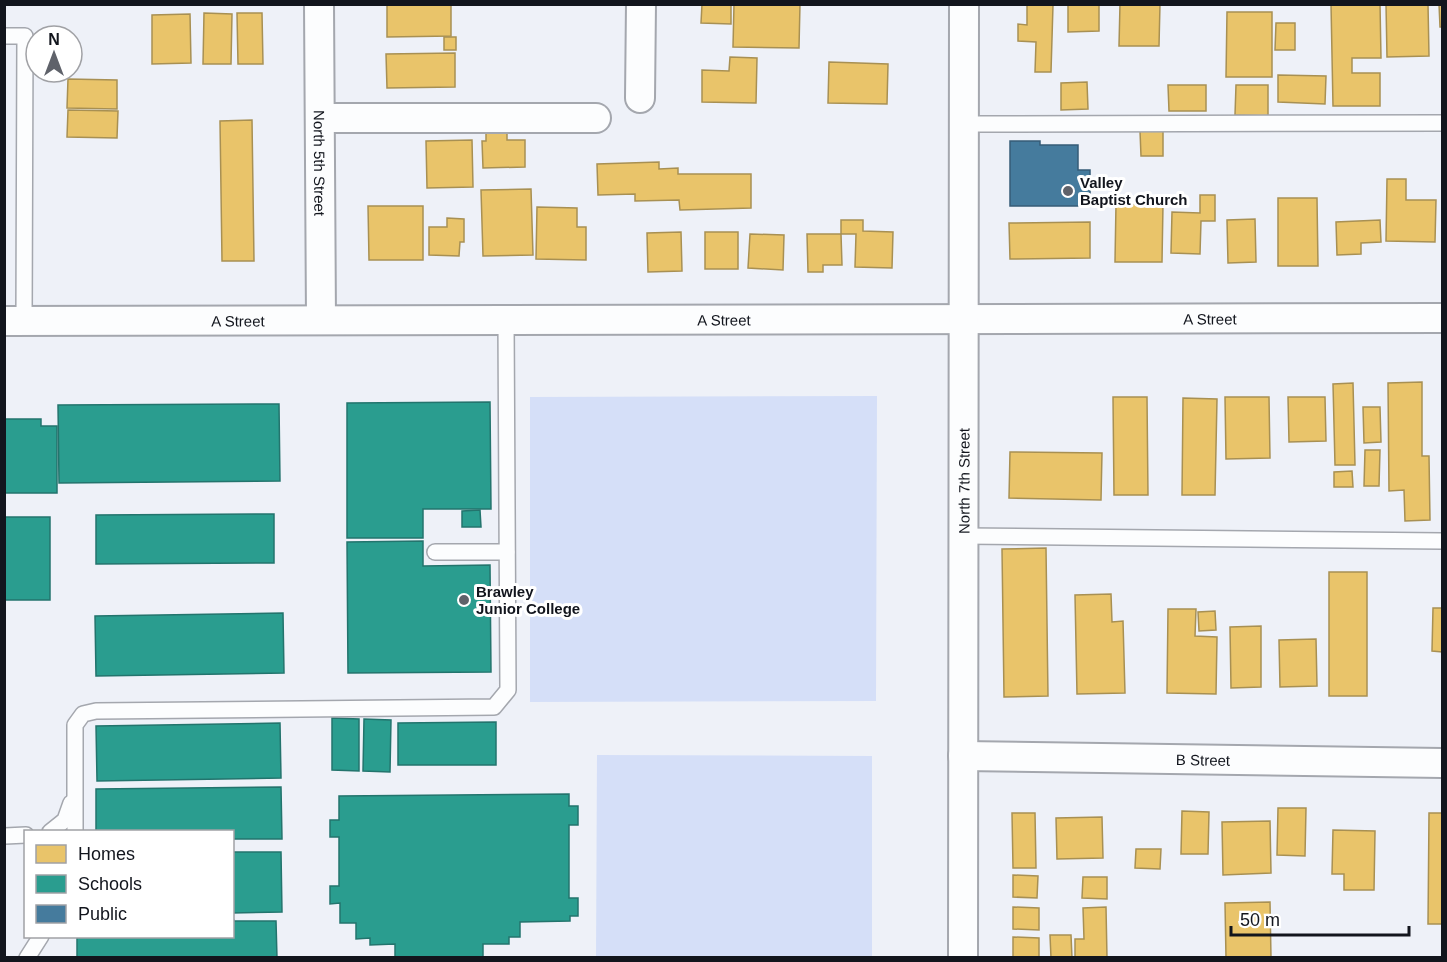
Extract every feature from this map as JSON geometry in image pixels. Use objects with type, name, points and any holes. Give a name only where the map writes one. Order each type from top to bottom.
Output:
[{"type":"street","name":"North 5th Street","points":[[319,4],[321,320]]},
{"type":"street","points":[[640,98],[641,4]]},
{"type":"street","name":"North 7th Street","points":[[963,957],[964,4]]},
{"type":"street","points":[[320,118],[596,118]]},
{"type":"street","name":"A Street","points":[[14,321],[1443,318]]},
{"type":"street","name":"B Street","points":[[963,756],[1443,763]]},
{"type":"lane","points":[[4,36],[26,36],[14,321]]},
{"type":"lane","points":[[964,123],[1443,123]]},
{"type":"lane","points":[[75,830],[75,725],[83,714],[96,711],[494,707],[508,690],[506,320]]},
{"type":"lane","points":[[964,536],[1443,541]]},
{"type":"lane","points":[[435,552],[507,552]]},
{"type":"lane","points":[[51,830],[65,820],[76,789]]},
{"type":"lane","points":[[5,836],[24,835]]},
{"type":"lane","points":[[27,957],[40,938]]},
{"type":"shaded area","points":[[877,396],[876,701],[530,702],[530,397]]},
{"type":"shaded area","points":[[597,755],[872,756],[872,957],[596,957]]},
{"type":"building: Homes","points":[[387,4],[451,4],[451,36],[387,37]]},
{"type":"building: Homes","points":[[702,4],[731,4],[731,24],[701,23]]},
{"type":"building: Homes","points":[[734,4],[800,4],[799,48],[733,47]]},
{"type":"building: Homes","points":[[1027,4],[1053,5],[1051,72],[1035,72],[1036,42],[1018,41],[1018,24],[1027,25]]},
{"type":"building: Homes","points":[[1068,4],[1099,4],[1099,31],[1068,32]]},
{"type":"building: Homes","points":[[1120,4],[1160,4],[1159,46],[1119,46]]},
{"type":"building: Homes","points":[[1331,4],[1380,4],[1381,58],[1352,58],[1352,73],[1380,73],[1380,106],[1333,106]]},
{"type":"building: Homes","points":[[1386,4],[1428,4],[1429,56],[1387,57]]},
{"type":"building: Homes","points":[[1439,4],[1442,4],[1442,27],[1440,27]]},
{"type":"building: Homes","points":[[1227,12],[1272,12],[1272,77],[1226,77]]},
{"type":"building: Homes","points":[[204,13],[232,14],[231,64],[203,64]]},
{"type":"building: Homes","points":[[237,13],[262,13],[263,64],[238,64]]},
{"type":"building: Homes","points":[[190,14],[191,63],[152,64],[152,15]]},
{"type":"building: Homes","points":[[1276,23],[1295,23],[1295,50],[1275,50]]},
{"type":"building: Homes","points":[[444,37],[456,37],[456,50],[444,50]]},
{"type":"building: Homes","points":[[455,53],[455,87],[387,88],[386,54]]},
{"type":"building: Homes","points":[[730,57],[757,58],[756,103],[702,102],[702,70],[729,71]]},
{"type":"building: Homes","points":[[829,62],[888,64],[887,104],[828,103]]},
{"type":"building: Homes","points":[[1278,75],[1326,76],[1325,104],[1278,102]]},
{"type":"building: Homes","points":[[84,79],[117,80],[117,109],[67,108],[68,84],[84,84]]},
{"type":"building: Homes","points":[[1087,82],[1088,109],[1061,110],[1061,83]]},
{"type":"building: Homes","points":[[1168,85],[1206,85],[1206,111],[1169,111]]},
{"type":"building: Homes","points":[[1236,85],[1268,85],[1268,116],[1235,115]]},
{"type":"building: Homes","points":[[68,110],[118,111],[117,138],[67,137]]},
{"type":"building: Homes","points":[[252,120],[254,261],[222,261],[220,121]]},
{"type":"building: Homes","points":[[1140,131],[1163,131],[1163,156],[1141,156]]},
{"type":"building: Homes","points":[[507,132],[507,140],[525,140],[525,167],[483,168],[482,141],[486,141],[486,133]]},
{"type":"building: Homes","points":[[472,140],[473,187],[427,188],[426,141]]},
{"type":"building: Homes","points":[[659,162],[659,169],[678,168],[678,174],[751,174],[751,208],[680,210],[679,200],[635,201],[635,194],[598,195],[597,164]]},
{"type":"building: Homes","points":[[1387,179],[1406,179],[1406,200],[1436,200],[1435,242],[1386,241]]},
{"type":"building: Homes","points":[[531,189],[533,255],[483,256],[481,190]]},
{"type":"building: Homes","points":[[1200,195],[1215,195],[1215,221],[1201,221],[1200,254],[1171,253],[1172,212],[1200,213]]},
{"type":"building: Homes","points":[[1278,198],[1317,198],[1318,266],[1278,266]]},
{"type":"building: Homes","points":[[1116,204],[1163,205],[1162,262],[1115,262]]},
{"type":"building: Homes","points":[[368,206],[423,206],[423,260],[369,260]]},
{"type":"building: Homes","points":[[537,207],[577,208],[577,227],[586,227],[586,260],[536,259]]},
{"type":"building: Homes","points":[[447,218],[464,219],[464,242],[460,242],[459,256],[429,255],[429,227],[447,227]]},
{"type":"building: Homes","points":[[1255,219],[1256,262],[1228,263],[1227,220]]},
{"type":"building: Homes","points":[[841,220],[863,220],[863,231],[893,232],[892,268],[855,267],[856,234],[841,234]]},
{"type":"building: Homes","points":[[1380,220],[1381,242],[1361,243],[1361,254],[1337,255],[1336,222]]},
{"type":"building: Homes","points":[[1090,222],[1090,258],[1010,259],[1009,223]]},
{"type":"building: Homes","points":[[681,232],[682,271],[648,272],[647,233]]},
{"type":"building: Homes","points":[[705,232],[738,232],[738,269],[705,269]]},
{"type":"building: Homes","points":[[750,234],[784,235],[783,270],[748,268]]},
{"type":"building: Homes","points":[[807,234],[841,234],[842,265],[823,265],[823,272],[808,272]]},
{"type":"building: Homes","points":[[1422,382],[1422,456],[1429,456],[1430,520],[1405,521],[1404,490],[1389,491],[1388,383]]},
{"type":"building: Homes","points":[[1353,383],[1355,465],[1335,465],[1333,384]]},
{"type":"building: Homes","points":[[1113,397],[1147,397],[1148,495],[1114,495]]},
{"type":"building: Homes","points":[[1225,397],[1269,397],[1270,458],[1226,459]]},
{"type":"building: Homes","points":[[1288,397],[1325,397],[1326,441],[1289,442]]},
{"type":"building: Homes","points":[[1183,398],[1217,399],[1215,495],[1182,495]]},
{"type":"building: Homes","points":[[1363,407],[1380,407],[1381,442],[1364,443]]},
{"type":"building: Homes","points":[[1365,450],[1380,450],[1379,486],[1364,486]]},
{"type":"building: Homes","points":[[1010,452],[1102,453],[1101,500],[1009,498]]},
{"type":"building: Homes","points":[[1352,471],[1353,487],[1334,487],[1334,472]]},
{"type":"building: Homes","points":[[1046,548],[1048,696],[1004,697],[1002,549]]},
{"type":"building: Homes","points":[[1329,572],[1367,572],[1367,696],[1329,696]]},
{"type":"building: Homes","points":[[1111,594],[1112,622],[1123,621],[1125,693],[1077,694],[1075,595]]},
{"type":"building: Homes","points":[[1433,608],[1442,608],[1442,652],[1432,651]]},
{"type":"building: Homes","points":[[1168,609],[1196,609],[1195,636],[1217,637],[1216,694],[1167,693]]},
{"type":"building: Homes","points":[[1215,611],[1216,630],[1199,631],[1198,612]]},
{"type":"building: Homes","points":[[1261,626],[1261,687],[1231,688],[1230,627]]},
{"type":"building: Homes","points":[[1316,639],[1317,686],[1280,687],[1279,640]]},
{"type":"building: Homes","points":[[1278,808],[1306,808],[1305,856],[1277,855]]},
{"type":"building: Homes","points":[[1182,811],[1209,812],[1208,854],[1181,854]]},
{"type":"building: Homes","points":[[1012,813],[1035,813],[1036,868],[1013,868]]},
{"type":"building: Homes","points":[[1429,813],[1442,813],[1442,924],[1428,924]]},
{"type":"building: Homes","points":[[1102,817],[1103,858],[1057,859],[1056,818]]},
{"type":"building: Homes","points":[[1270,821],[1271,873],[1223,875],[1222,822]]},
{"type":"building: Homes","points":[[1333,830],[1375,831],[1374,890],[1344,890],[1344,874],[1332,874]]},
{"type":"building: Homes","points":[[1136,849],[1161,849],[1160,869],[1135,868]]},
{"type":"building: Homes","points":[[1013,875],[1038,876],[1037,898],[1013,897]]},
{"type":"building: Homes","points":[[1083,877],[1107,877],[1107,899],[1082,898]]},
{"type":"building: Homes","points":[[1270,902],[1271,958],[1226,958],[1225,903]]},
{"type":"building: Homes","points":[[1013,907],[1039,908],[1039,930],[1013,929]]},
{"type":"building: Homes","points":[[1106,907],[1107,958],[1075,958],[1075,939],[1084,939],[1083,908]]},
{"type":"building: Homes","points":[[1050,935],[1071,935],[1072,958],[1051,958]]},
{"type":"building: Homes","points":[[1013,937],[1039,938],[1039,958],[1013,958]]},
{"type":"building: Schools","points":[[490,402],[491,509],[423,509],[423,538],[347,538],[347,403]]},
{"type":"building: Schools","points":[[279,404],[280,481],[59,483],[58,405]]},
{"type":"building: Schools","points":[[4,419],[41,419],[41,426],[57,426],[57,493],[4,493]]},
{"type":"building: Schools","points":[[480,510],[481,527],[462,527],[462,511]]},
{"type":"building: Schools","points":[[274,514],[274,563],[96,564],[96,515]]},
{"type":"building: Schools","points":[[4,517],[50,517],[50,600],[4,600]]},
{"type":"building: Schools","points":[[423,541],[423,566],[490,565],[491,672],[348,673],[347,542]]},
{"type":"building: Schools","points":[[283,613],[284,673],[96,676],[95,616]]},
{"type":"building: Schools","points":[[332,718],[359,719],[359,771],[332,770]]},
{"type":"building: Schools","points":[[364,719],[391,720],[390,772],[363,771]]},
{"type":"building: Schools","points":[[496,722],[496,765],[398,765],[398,723]]},
{"type":"building: Schools","points":[[280,723],[281,778],[97,781],[96,726]]},
{"type":"building: Schools","points":[[281,787],[282,839],[234,839],[234,830],[96,830],[96,789]]},
{"type":"building: Schools","points":[[569,794],[569,806],[578,806],[578,825],[569,825],[569,898],[578,898],[578,916],[570,916],[570,921],[520,922],[520,937],[509,937],[509,944],[483,944],[483,958],[395,958],[395,944],[370,945],[370,938],[356,939],[356,923],[340,923],[340,903],[330,904],[330,886],[339,886],[339,837],[330,837],[330,820],[339,820],[339,796]]},
{"type":"building: Schools","points":[[234,852],[281,852],[282,912],[234,913]]},
{"type":"building: Schools","points":[[234,921],[276,921],[277,958],[77,958],[77,938],[234,938]]},
{"type":"building: Public","points":[[1010,141],[1040,141],[1040,145],[1078,145],[1078,170],[1090,170],[1090,206],[1010,206]]},
{"type":"place","name":"Valley Baptist Church","points":[[1068,191]]},
{"type":"place","name":"Brawley Junior College","points":[[464,600]]}]
